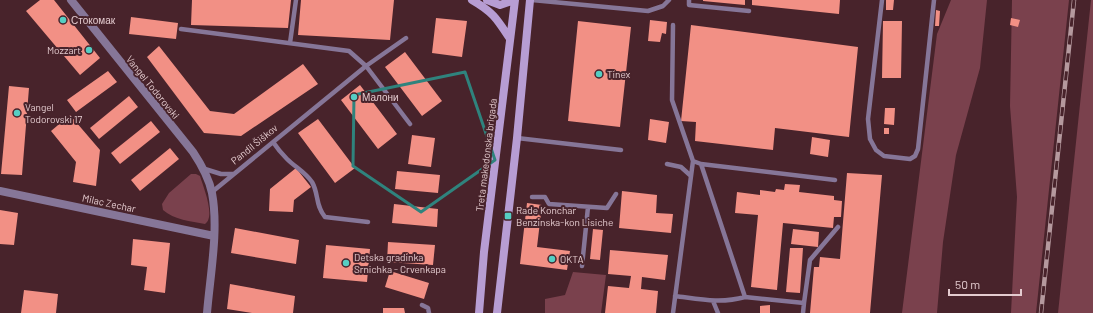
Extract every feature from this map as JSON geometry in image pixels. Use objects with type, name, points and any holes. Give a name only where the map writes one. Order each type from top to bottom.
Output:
[{"type":"street","name":"Vangel Todorovski","points":[[71,0],[193,152],[203,168],[212,192]]},
{"type":"street","points":[[472,0],[486,8],[498,20],[510,40]]},
{"type":"street","points":[[487,0],[500,5],[514,0]]},
{"type":"street","name":"Treta makedonska brigada","points":[[479,313],[514,0]]},
{"type":"street","points":[[497,313],[531,0]]},
{"type":"street","name":"Milac Zechar","points":[[0,191],[214,236]]},
{"type":"street","points":[[207,313],[214,236],[212,192]]},
{"type":"lane","points":[[290,42],[296,0]]},
{"type":"lane","points":[[531,0],[648,11],[663,6],[670,0]]},
{"type":"lane","points":[[689,0],[689,5],[749,11]]},
{"type":"lane","points":[[882,0],[868,120],[870,139],[876,150],[884,156],[910,159],[915,156],[918,150],[934,0]]},
{"type":"lane","points":[[673,25],[672,100],[693,162],[673,313]]},
{"type":"lane","points":[[181,29],[290,42],[349,51],[366,66],[410,124]]},
{"type":"lane","name":"Pandil Šiškov","points":[[212,192],[366,66],[406,38]]},
{"type":"lane","points":[[517,138],[621,150]]},
{"type":"lane","points":[[273,142],[287,159],[301,170],[311,182],[315,190],[317,205],[324,217],[368,222]]},
{"type":"lane","points":[[693,162],[835,180]]},
{"type":"lane","points":[[667,164],[681,167],[691,176]]},
{"type":"lane","points":[[701,164],[745,297]]},
{"type":"lane","points":[[203,168],[210,172],[234,174]]},
{"type":"lane","points":[[532,197],[545,198],[549,204],[607,208],[616,194]]},
{"type":"lane","points":[[582,266],[588,207]]},
{"type":"lane","points":[[803,313],[810,260],[838,227]]},
{"type":"lane","points":[[675,296],[713,302],[745,297],[804,303]]},
{"type":"lane","points":[[713,302],[718,313]]},
{"type":"lane","points":[[422,305],[428,308],[429,313]]},
{"type":"highlighted area","points":[[465,72],[495,160],[421,212],[353,166],[354,95]]},
{"type":"shaded area","points":[[951,0],[987,0],[980,68],[956,155],[943,242],[937,313],[902,313],[937,34]]},
{"type":"shaded area","points":[[1012,0],[1069,0],[1036,313],[1011,313],[1017,197],[1010,106]]},
{"type":"shaded area","points":[[1091,0],[1093,0],[1093,313],[1058,313]]},
{"type":"shaded area","points":[[191,174],[200,176],[208,201],[209,215],[205,224],[177,218],[163,210],[162,204],[169,193]]},
{"type":"shaded area","points":[[573,272],[606,275],[601,313],[545,313],[545,299],[565,295]]},
{"type":"building","points":[[40,0],[54,0],[100,58],[80,75],[26,11]]},
{"type":"building","points":[[192,0],[291,0],[288,28],[191,25]]},
{"type":"building","points":[[301,0],[394,0],[390,40],[298,35]]},
{"type":"building","points":[[745,0],[745,5],[703,1]]},
{"type":"building","points":[[752,0],[840,0],[839,14],[752,5]]},
{"type":"building","points":[[886,0],[894,0],[893,10],[886,10]]},
{"type":"building","points":[[936,10],[940,11],[939,26],[935,26]]},
{"type":"building","points":[[131,17],[178,23],[176,39],[129,34]]},
{"type":"building","points":[[436,18],[467,21],[462,57],[432,53]]},
{"type":"building","points":[[1011,18],[1020,20],[1018,27],[1010,25]]},
{"type":"building","points":[[650,20],[667,22],[666,34],[662,33],[660,42],[648,41]]},
{"type":"building","name":"Tinex","points":[[578,21],[631,27],[620,127],[568,121]]},
{"type":"building","points":[[883,21],[902,21],[901,78],[882,78]]},
{"type":"building","points":[[691,25],[858,47],[849,137],[775,128],[773,150],[695,141],[696,122],[681,121]]},
{"type":"building","points":[[159,46],[210,111],[234,114],[303,64],[318,84],[241,136],[204,133],[147,57]]},
{"type":"building","points":[[405,52],[442,101],[422,116],[385,67]]},
{"type":"building","points":[[108,71],[117,82],[76,112],[67,100]]},
{"type":"building","points":[[360,85],[397,134],[378,149],[341,100]]},
{"type":"building","name":"Vangel Todorovski 17","points":[[9,86],[29,88],[22,175],[1,174]]},
{"type":"building","points":[[129,96],[138,107],[99,139],[90,128]]},
{"type":"building","points":[[885,108],[895,108],[894,125],[884,124]]},
{"type":"building","points":[[70,115],[100,150],[96,186],[73,182],[76,162],[51,131]]},
{"type":"building","points":[[318,119],[355,168],[335,183],[298,133]]},
{"type":"building","points":[[650,119],[669,122],[666,143],[648,140]]},
{"type":"building","points":[[151,121],[160,132],[120,164],[111,153]]},
{"type":"building","points":[[884,128],[889,128],[889,134],[884,134]]},
{"type":"building","points":[[412,135],[435,138],[431,167],[408,164]]},
{"type":"building","points":[[812,137],[830,140],[828,157],[810,154]]},
{"type":"building","points":[[170,148],[179,159],[140,191],[131,180]]},
{"type":"building","points":[[296,168],[311,187],[294,200],[293,212],[269,211],[270,189]]},
{"type":"building","points":[[397,171],[440,175],[438,193],[395,189]]},
{"type":"building","points":[[847,173],[882,175],[870,313],[810,313],[814,267],[819,267],[820,257],[840,259]]},
{"type":"building","points":[[785,184],[800,185],[799,192],[834,196],[834,200],[842,201],[841,217],[834,217],[833,228],[783,223],[777,290],[751,287],[758,215],[735,213],[737,192],[760,195],[760,190],[775,192],[776,189],[784,190]]},
{"type":"building","points":[[622,191],[657,195],[656,213],[673,214],[671,233],[619,228]]},
{"type":"building","points":[[527,203],[542,205],[537,247],[570,251],[567,270],[520,264]]},
{"type":"building","points":[[394,204],[438,209],[437,227],[392,223]]},
{"type":"building","points":[[0,210],[18,213],[14,245],[0,244]]},
{"type":"building","points":[[235,228],[299,240],[296,264],[231,253]]},
{"type":"building","points":[[593,229],[603,230],[600,260],[590,259]]},
{"type":"building","points":[[793,229],[819,232],[818,247],[791,244]]},
{"type":"building","points":[[133,239],[170,243],[165,293],[144,290],[147,267],[131,265]]},
{"type":"building","points":[[388,242],[435,245],[433,265],[387,262]]},
{"type":"building","name":"Detska gradinka Srnichka - Crvenkapa","points":[[326,245],[370,249],[367,282],[323,278]]},
{"type":"building","points":[[790,248],[803,248],[800,293],[786,292]]},
{"type":"building","points":[[610,250],[668,255],[665,280],[642,277],[641,289],[658,291],[656,313],[605,313],[608,286],[629,288],[631,276],[608,274]]},
{"type":"building","points":[[390,271],[429,283],[424,299],[385,287]]},
{"type":"building","points":[[230,284],[295,296],[293,313],[252,313],[227,309]]},
{"type":"building","points":[[24,290],[58,294],[56,313],[21,313]]},
{"type":"building","points":[[770,305],[770,313],[760,313],[760,306]]},
{"type":"building","points":[[383,308],[404,308],[405,313],[383,313]]},
{"type":"railway","points":[[1041,313],[1074,0]]},
{"type":"place","name":"Стокомак","points":[[63,20]]},
{"type":"place","name":"Mozzart","points":[[89,50]]},
{"type":"place","name":"Tinex","points":[[599,74]]},
{"type":"place","name":"Малони","points":[[354,97]]},
{"type":"place","name":"Vangel Todorovski 17","points":[[17,113]]},
{"type":"place","name":"Rade Konchar Benzinska-kon Lisiche","points":[[508,216]]},
{"type":"place","name":"OKTA","points":[[552,259]]},
{"type":"place","name":"Detska gradinka Srnichka - Crvenkapa","points":[[346,263]]}]
